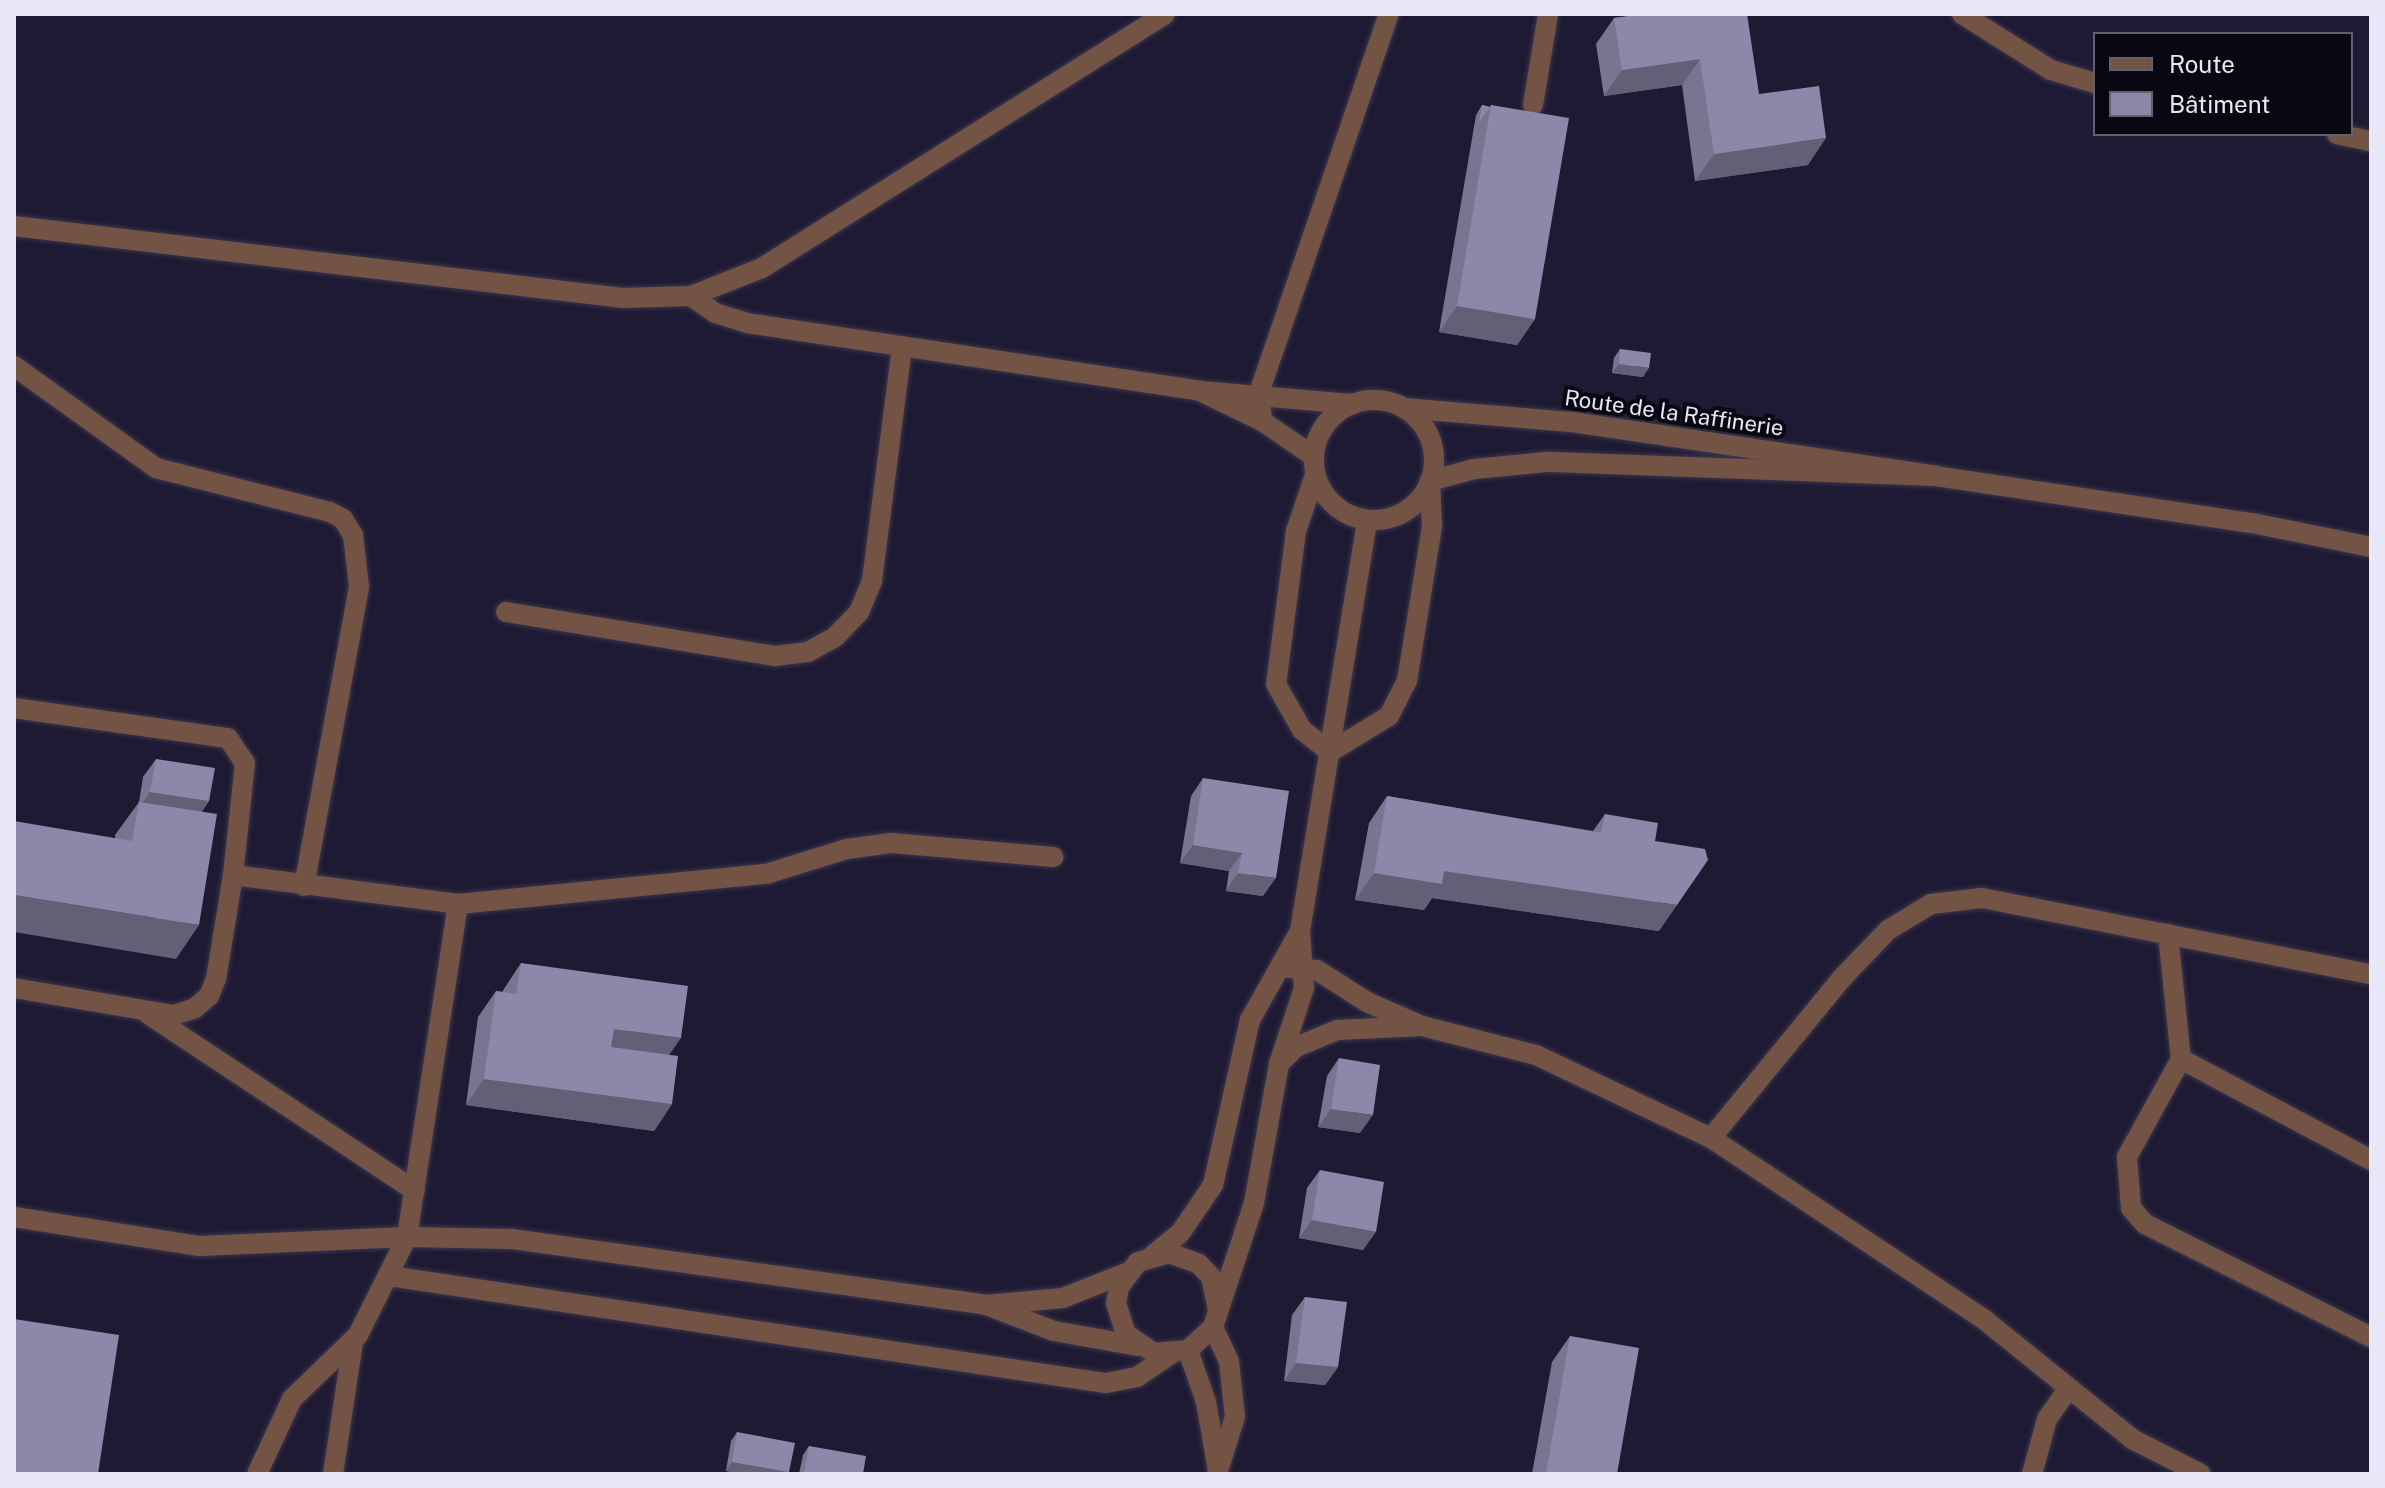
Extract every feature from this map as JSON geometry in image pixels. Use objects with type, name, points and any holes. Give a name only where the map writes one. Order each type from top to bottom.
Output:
[{"type":"street","points":[[14,226],[622,298],[691,296],[762,268],[1165,14]]},
{"type":"street","points":[[1262,421],[1259,393],[1389,14]]},
{"type":"street","points":[[1533,105],[1548,14]]},
{"type":"street","points":[[1962,14],[2051,70],[2093,82]]},
{"type":"street","points":[[2347,136],[2371,141]]},
{"type":"street","points":[[691,296],[715,313],[747,323],[1200,391],[1262,421],[1314,465],[1333,505],[1367,520],[1398,515],[1423,495],[1430,481]]},
{"type":"street","points":[[506,612],[775,656],[808,652],[835,637],[859,612],[872,581],[902,346]]},
{"type":"street","points":[[14,366],[156,468],[330,512],[343,519],[353,535],[359,587],[304,886]]},
{"type":"street","name":"Route de la Raffinerie","points":[[1200,391],[1259,393],[1353,404],[1370,400],[1404,408],[1572,422],[2252,523],[2371,547]]},
{"type":"street","points":[[1330,752],[1302,730],[1276,684],[1296,531],[1314,465],[1326,424],[1353,404]]},
{"type":"street","points":[[1330,752],[1389,716],[1407,681],[1432,526],[1430,481],[1433,457],[1427,433],[1404,408]]},
{"type":"street","name":"Route de la Raffinerie","points":[[1430,481],[1474,469],[1546,462],[1936,476]]},
{"type":"street","points":[[389,1276],[1106,1383],[1137,1377],[1180,1352],[1215,1319],[1254,1203],[1279,1064],[1304,988],[1300,931],[1367,520]]},
{"type":"street","points":[[14,708],[228,738],[245,763],[233,875],[209,996],[195,1008],[174,1015],[14,988]]},
{"type":"street","points":[[233,875],[458,904],[766,874],[847,849],[891,843],[1053,857]]},
{"type":"street","points":[[1711,1138],[1843,977],[1888,930],[1931,904],[1982,898],[2371,974]]},
{"type":"street","points":[[257,1474],[292,1399],[353,1342],[407,1237],[458,904]]},
{"type":"street","points":[[986,1305],[1063,1298],[1126,1273],[1181,1232],[1213,1185],[1250,1020],[1300,931]]},
{"type":"street","points":[[2168,934],[2181,1059],[2127,1157],[2131,1208],[2145,1224],[2371,1337]]},
{"type":"street","points":[[1274,973],[1302,968],[1317,970],[1367,1002],[1422,1026],[1536,1055],[1711,1138],[1986,1321],[2132,1439],[2201,1474]]},
{"type":"street","points":[[141,1010],[415,1191]]},
{"type":"street","points":[[1279,1064],[1296,1047],[1337,1030],[1422,1026]]},
{"type":"street","points":[[2181,1059],[2371,1160]]},
{"type":"street","points":[[14,1217],[200,1246],[407,1237],[512,1239],[986,1305],[1054,1331],[1180,1352]]},
{"type":"street","points":[[1153,1255],[1169,1253],[1199,1264],[1211,1277],[1215,1319],[1229,1362],[1235,1417],[1218,1472]]},
{"type":"street","points":[[1126,1273],[1116,1303],[1118,1319],[1139,1346]]},
{"type":"street","points":[[333,1474],[353,1342]]},
{"type":"street","points":[[1180,1352],[1206,1402],[1218,1472]]},
{"type":"street","points":[[2032,1474],[2047,1419],[2068,1389]]},
{"type":"building","points":[[1645,14],[1747,14],[1759,94],[1819,86],[1826,138],[1714,154],[1700,59],[1622,70],[1614,18]]},
{"type":"building","points":[[1482,105],[1490,107],[1479,122]]},
{"type":"building","points":[[1491,105],[1569,118],[1535,319],[1457,306]]},
{"type":"building","points":[[1620,349],[1651,353],[1649,368],[1619,364]]},
{"type":"building","points":[[156,759],[215,768],[209,801],[150,792]]},
{"type":"building","points":[[1203,778],[1289,791],[1276,878],[1238,873],[1242,853],[1193,845]]},
{"type":"building","points":[[1387,796],[1601,833],[1605,814],[1658,823],[1655,841],[1705,849],[1708,860],[1677,905],[1444,871],[1442,884],[1374,873]]},
{"type":"building","points":[[139,802],[217,814],[199,925],[14,895],[14,821],[132,841]]},
{"type":"building","points":[[521,963],[688,986],[681,1038],[614,1029],[611,1047],[678,1056],[672,1104],[484,1079],[496,991],[516,994]]},
{"type":"building","points":[[1339,1058],[1380,1065],[1373,1115],[1331,1109]]},
{"type":"building","points":[[1320,1170],[1384,1182],[1376,1232],[1312,1220]]},
{"type":"building","points":[[1305,1297],[1347,1302],[1338,1367],[1296,1363]]},
{"type":"building","points":[[14,1319],[119,1335],[98,1474],[14,1474]]},
{"type":"building","points":[[1570,1336],[1639,1348],[1617,1474],[1546,1474]]},
{"type":"building","points":[[737,1432],[795,1443],[789,1472],[732,1462]]},
{"type":"building","points":[[809,1446],[866,1456],[863,1474],[804,1474]]}]
